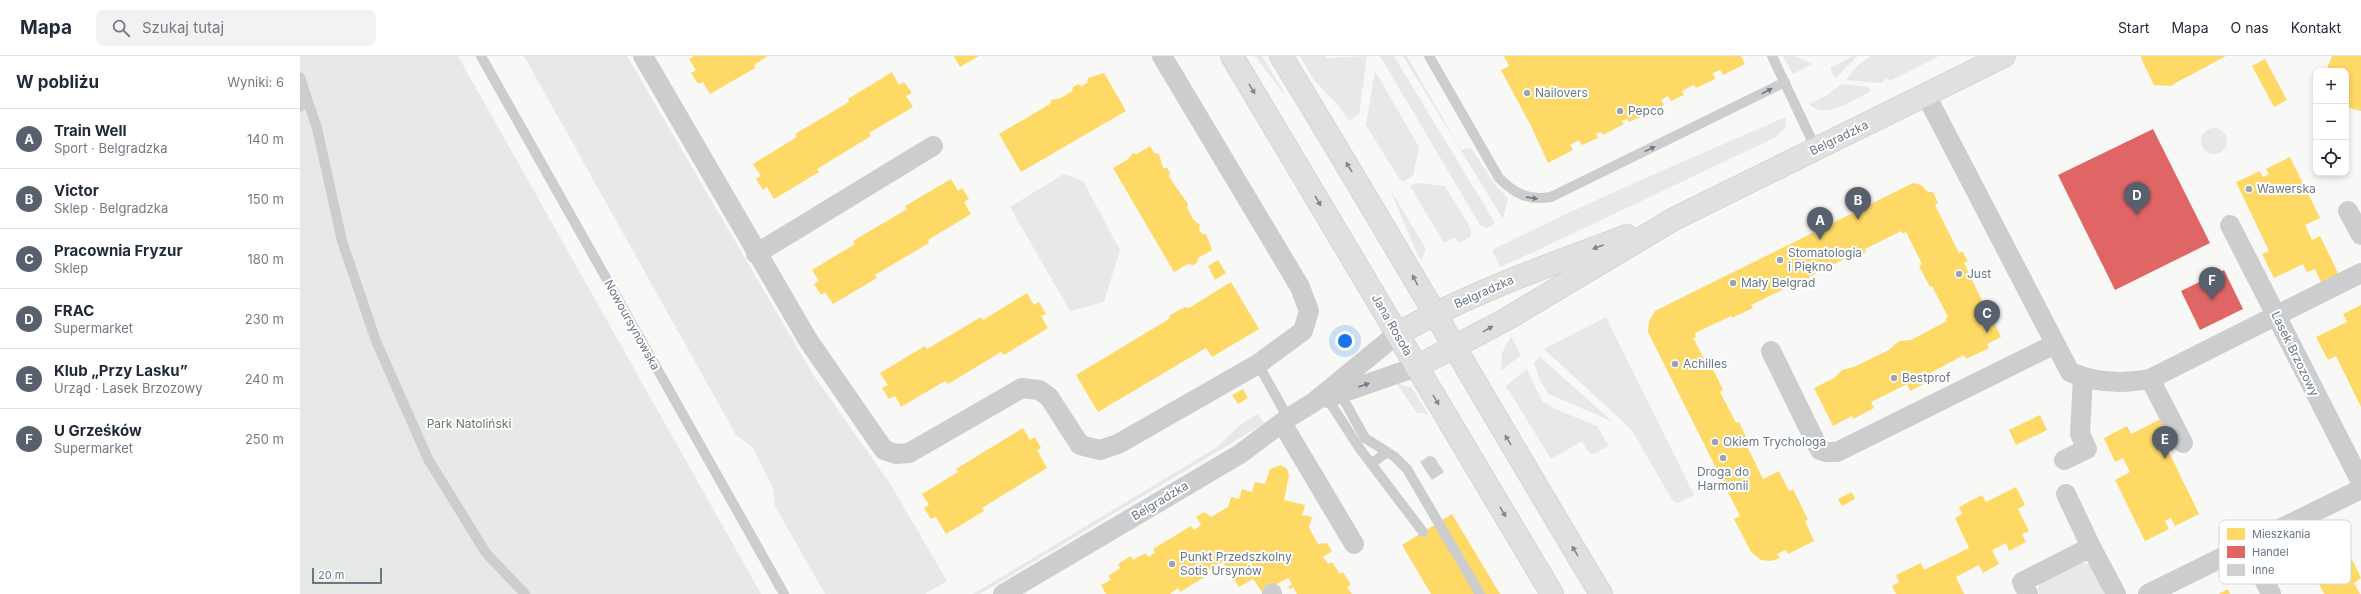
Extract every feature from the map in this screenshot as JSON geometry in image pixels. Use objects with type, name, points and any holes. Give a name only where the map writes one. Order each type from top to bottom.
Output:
[{"type":"street","points":[[643,56],[756,254],[808,340],[884,450],[896,454],[908,453],[1022,388],[1038,390],[1049,397],[1080,445],[1100,450],[1118,444],[1258,364],[1303,331],[1309,311],[1300,287],[1162,56]]},
{"type":"street","name":"Jana Rosoła","points":[[1232,56],[1552,594]]},
{"type":"street","points":[[1281,56],[1355,177],[1454,348],[1601,594]]},
{"type":"street","name":"Belgradzka","points":[[1003,594],[1240,454],[1285,420],[1327,398],[1416,366],[1454,348],[1574,280],[1674,219],[2004,56]]},
{"type":"street","points":[[1926,95],[2070,372],[2083,378],[2129,383],[2150,379],[2276,314],[2361,273]]},
{"type":"street","points":[[756,254],[933,146]]},
{"type":"street","points":[[2348,211],[2361,235]]},
{"type":"street","name":"Belgradzka","points":[[1327,398],[1397,334],[1434,314],[1501,284],[1674,219]]},
{"type":"street","name":"Lasek Brzozowy","points":[[2230,225],[2276,314],[2355,456],[2361,482]]},
{"type":"street","points":[[1771,351],[1810,433],[1820,450],[1826,452],[1837,452],[2056,344]]},
{"type":"street","points":[[2064,460],[2087,449],[2080,434],[2083,378]]},
{"type":"street","points":[[2150,379],[2184,443]]},
{"type":"street","points":[[1285,420],[1354,544]]},
{"type":"street","points":[[2298,520],[2361,489]]},
{"type":"street","points":[[2066,494],[2091,547],[2116,594]]},
{"type":"street","points":[[2028,594],[2022,582],[2091,547]]},
{"type":"street","points":[[2148,594],[2219,559]]},
{"type":"street","points":[[2266,584],[2271,594]]},
{"type":"lane","name":"Nowoursynowska","points":[[481,56],[784,594]]},
{"type":"lane","points":[[1429,56],[1499,178],[1515,193],[1526,197],[1551,197],[1785,82]]},
{"type":"lane","points":[[1772,56],[1816,149]]},
{"type":"lane","points":[[300,76],[317,128],[342,241],[385,362],[428,460],[486,553],[525,594]]},
{"type":"lane","points":[[300,107],[306,96]]},
{"type":"lane","points":[[1258,364],[1285,420]]},
{"type":"lane","points":[[1327,398],[1365,438],[1387,452],[1406,469],[1480,594]]},
{"type":"lane","points":[[1327,398],[1371,464],[1423,532]]},
{"type":"lane","points":[[1371,464],[1387,452]]},
{"type":"green space","name":"Park Natoliński","points":[[300,56],[458,56],[761,594],[300,594]]},
{"type":"green space","points":[[524,56],[627,56],[812,373],[891,485],[947,581],[925,594],[825,594],[775,506],[773,488],[753,448],[736,435]]},
{"type":"green space","points":[[1255,56],[1262,56],[1285,94],[1284,94]]},
{"type":"green space","points":[[1300,56],[1325,56],[1327,58],[1367,56],[1359,114],[1349,121],[1340,107],[1314,80]]},
{"type":"green space","points":[[1380,56],[1394,56],[1495,223],[1487,228],[1480,225]]},
{"type":"green space","points":[[1403,56],[1407,56],[1461,150],[1471,148],[1496,186],[1508,198],[1503,219]]},
{"type":"green space","points":[[1783,56],[1795,56],[1812,64],[1793,74]]},
{"type":"green space","points":[[1853,56],[1857,56],[1835,79],[1830,68]]},
{"type":"green space","points":[[1871,56],[1939,56],[1890,81],[1887,78],[1881,83],[1846,80],[1858,65]]},
{"type":"green space","points":[[1375,71],[1419,147],[1413,176],[1404,181],[1400,180],[1366,125]]},
{"type":"green space","points":[[1841,84],[1869,87],[1871,91],[1840,107],[1832,109],[1816,109],[1809,104],[1829,94]]},
{"type":"green space","points":[[1786,117],[1786,126],[1776,137],[1500,267],[1492,250],[1601,198]]},
{"type":"green space","points":[[2214,128],[2223,132],[2227,141],[2223,150],[2214,154],[2205,150],[2201,141],[2205,132]]},
{"type":"green space","points":[[1064,174],[1083,181],[1120,250],[1104,302],[1070,311],[1010,207]]},
{"type":"green space","points":[[1416,183],[1445,186],[1471,229],[1471,237],[1459,243],[1455,237],[1444,243],[1410,186]]},
{"type":"green space","points":[[1390,189],[1426,249],[1421,260],[1418,256]]},
{"type":"green space","points":[[1606,317],[1694,495],[1678,503],[1673,501],[1631,429],[1544,349]]},
{"type":"green space","points":[[1511,336],[1521,355],[1501,371],[1502,353]]},
{"type":"green space","points":[[1539,356],[1613,422],[1549,394],[1541,382],[1534,364]]},
{"type":"green space","points":[[1527,369],[1542,401],[1555,409],[1597,426],[1609,446],[1593,454],[1589,453],[1582,441],[1551,459],[1506,386]]},
{"type":"green space","points":[[1396,383],[1412,388],[1428,414],[1417,413]]},
{"type":"green space","points":[[1258,414],[1264,423],[1260,426],[980,594],[973,594],[1216,448],[1241,424]]},
{"type":"green space","points":[[2081,562],[2090,565],[2104,591],[2104,594],[2039,594],[2038,589],[2041,581]]},
{"type":"building: Mieszkania","points":[[694,56],[768,56],[754,65],[755,68],[710,94],[703,82],[698,84],[691,73],[696,70],[689,59]]},
{"type":"building: Mieszkania","points":[[954,56],[979,56],[960,67]]},
{"type":"building: Mieszkania","points":[[1504,56],[1741,56],[1745,64],[1723,75],[1720,70],[1713,73],[1715,79],[1696,88],[1694,85],[1682,91],[1684,95],[1671,101],[1668,96],[1661,100],[1664,105],[1629,122],[1627,119],[1622,121],[1624,124],[1603,135],[1601,132],[1596,134],[1598,138],[1582,145],[1579,140],[1570,145],[1573,150],[1548,163],[1531,126],[1501,70],[1509,66]]},
{"type":"building: Mieszkania","points":[[2141,56],[2226,56],[2170,86],[2154,85]]},
{"type":"building: Mieszkania","points":[[2332,56],[2361,56],[2361,111],[2349,108],[2349,68],[2327,68]]},
{"type":"building: Mieszkania","points":[[2265,59],[2287,100],[2274,107],[2252,66]]},
{"type":"building: Mieszkania","points":[[892,72],[899,85],[904,82],[912,93],[906,96],[913,107],[869,133],[871,136],[817,169],[819,172],[774,199],[767,187],[763,190],[756,179],[761,176],[753,164],[797,137],[795,134],[849,102],[848,99]]},
{"type":"building: Mieszkania","points":[[1104,73],[1126,111],[1021,172],[999,134],[1050,104],[1051,100],[1061,98],[1072,91],[1073,87],[1078,84],[1082,86],[1087,83],[1088,78]]},
{"type":"building: Mieszkania","points":[[1150,146],[1154,153],[1159,154],[1163,168],[1167,168],[1170,173],[1169,177],[1188,204],[1187,207],[1193,219],[1200,225],[1199,229],[1202,234],[1206,234],[1212,250],[1198,258],[1197,263],[1193,265],[1188,264],[1174,272],[1113,168],[1127,160],[1133,153],[1137,154]]},
{"type":"building: Mieszkania","points":[[2290,157],[2320,218],[2305,225],[2312,240],[2320,236],[2339,275],[2322,284],[2315,269],[2307,272],[2303,264],[2274,278],[2262,254],[2269,251],[2236,182],[2260,171],[2263,177],[2269,174],[2266,169]]},
{"type":"building: Mieszkania","points":[[951,179],[958,191],[962,188],[969,199],[964,202],[971,214],[928,240],[929,243],[875,275],[877,278],[833,304],[825,292],[821,295],[814,284],[819,281],[812,270],[855,244],[853,241],[907,209],[905,206]]},
{"type":"building: Mieszkania","points":[[1913,183],[1921,185],[1928,192],[1933,192],[1938,203],[1935,205],[1959,253],[1962,251],[1968,261],[1964,263],[1987,311],[1991,309],[1997,321],[1994,323],[2001,337],[1987,344],[1989,348],[1966,359],[1964,355],[1928,374],[1931,380],[1910,391],[1907,384],[1871,402],[1874,408],[1853,419],[1852,416],[1833,426],[1814,388],[1834,378],[1842,370],[1854,367],[1889,350],[1899,341],[1911,340],[1947,321],[1945,319],[1948,317],[1932,286],[1930,287],[1919,266],[1922,264],[1906,232],[1903,234],[1901,231],[1865,249],[1866,252],[1846,262],[1844,259],[1809,277],[1810,280],[1789,290],[1788,287],[1751,305],[1753,308],[1732,318],[1731,316],[1695,333],[1696,337],[1693,338],[1710,370],[1713,369],[1723,390],[1720,392],[1736,423],[1739,422],[1749,443],[1746,444],[1763,479],[1779,471],[1789,491],[1793,489],[1808,520],[1805,521],[1814,541],[1788,554],[1786,550],[1777,554],[1780,558],[1771,561],[1761,560],[1751,552],[1734,519],[1740,516],[1648,332],[1649,321],[1655,311]]},
{"type":"building: Mieszkania","points":[[1218,260],[1226,273],[1215,280],[1208,266]]},
{"type":"building: Mieszkania","points":[[1231,282],[1259,329],[1212,357],[1206,348],[1098,412],[1076,375],[1169,319],[1170,315],[1185,307],[1189,308]]},
{"type":"building: Mieszkania","points":[[1027,293],[1034,305],[1039,302],[1046,314],[1041,316],[1048,328],[1004,355],[1001,352],[948,384],[945,381],[901,407],[895,396],[889,399],[882,388],[888,385],[880,373],[925,346],[927,349],[981,317],[983,320]]},
{"type":"building: Mieszkania","points":[[2361,305],[2361,407],[2336,356],[2328,360],[2316,337],[2347,322],[2343,314]]},
{"type":"building: Mieszkania","points":[[1243,389],[1248,398],[1238,404],[1232,395]]},
{"type":"building: Mieszkania","points":[[2040,415],[2047,430],[2016,445],[2009,430]]},
{"type":"building: Mieszkania","points":[[2161,419],[2173,442],[2166,446],[2199,514],[2175,526],[2171,518],[2165,521],[2169,529],[2145,541],[2115,480],[2130,472],[2123,458],[2115,462],[2104,438],[2127,426],[2131,434]]},
{"type":"building: Mieszkania","points":[[1023,428],[1030,440],[1035,437],[1041,448],[1037,450],[1047,468],[982,508],[984,511],[946,534],[936,517],[931,519],[924,508],[929,505],[922,494],[958,472],[956,469]]},
{"type":"building: Mieszkania","points":[[1281,465],[1287,469],[1289,475],[1284,500],[1305,505],[1302,515],[1312,517],[1309,528],[1318,544],[1327,543],[1332,551],[1323,557],[1328,564],[1332,562],[1340,574],[1343,572],[1351,585],[1347,587],[1352,594],[1297,594],[1293,587],[1290,589],[1288,587],[1292,584],[1288,578],[1262,592],[1253,579],[1239,587],[1223,562],[1214,566],[1217,570],[1213,567],[1206,572],[1208,575],[1180,592],[1178,588],[1170,594],[1106,594],[1101,585],[1111,580],[1108,576],[1120,568],[1118,564],[1131,556],[1133,560],[1146,553],[1148,557],[1155,553],[1153,549],[1191,526],[1194,530],[1201,525],[1196,517],[1204,512],[1211,517],[1228,507],[1231,497],[1239,499],[1242,489],[1252,492],[1255,482],[1265,484],[1270,469]]},
{"type":"building: Mieszkania","points":[[2016,487],[2025,505],[2018,509],[2029,531],[2022,534],[2026,542],[2009,551],[2006,543],[1992,550],[1999,564],[1983,573],[1979,565],[1956,577],[1964,594],[1896,594],[1892,586],[1899,582],[1896,575],[1921,563],[1924,570],[1969,548],[1955,518],[1962,514],[1959,507],[1982,495],[1986,502]]},
{"type":"building: Mieszkania","points":[[1852,492],[1855,499],[1842,506],[1838,499]]},
{"type":"building: Mieszkania","points":[[1452,514],[1500,594],[1431,594],[1402,545]]},
{"type":"building: Mieszkania","points":[[2351,557],[2361,578],[2354,583],[2360,594],[2324,594],[2319,584],[2351,584]]},
{"type":"building: Mieszkania","points":[[2228,589],[2230,594],[2218,594]]},
{"type":"building: Handel","points":[[2153,129],[2210,243],[2115,290],[2058,175]]},
{"type":"building: Handel","points":[[2224,270],[2243,309],[2200,330],[2181,291]]},
{"type":"building: Inne","points":[[1429,456],[1434,457],[1444,472],[1432,480],[1420,462]]},
{"type":"place","name":"Nailovers","points":[[1527,93]]},
{"type":"place","name":"Pepco","points":[[1620,111]]},
{"type":"place","name":"Wawerska","points":[[2249,189]]},
{"type":"place","name":"FRAC","points":[[2137,215]]},
{"type":"place","name":"Victor","points":[[1858,220]]},
{"type":"place","name":"Train Well","points":[[1820,240]]},
{"type":"place","name":"Stomatologia i Piękno","points":[[1780,260]]},
{"type":"place","name":"Just","points":[[1959,274]]},
{"type":"place","name":"Mały Belgrad","points":[[1733,283]]},
{"type":"place","name":"U Grześków","points":[[2212,300]]},
{"type":"place","name":"Pracownia Fryzur","points":[[1987,333]]},
{"type":"place","name":"Achilles","points":[[1675,364]]},
{"type":"place","name":"Bestprof","points":[[1894,378]]},
{"type":"place","name":"Okiem Trychologa","points":[[1715,442]]},
{"type":"place","name":"Droga do Harmonii","points":[[1723,458]]},
{"type":"place","name":"Klub „Przy Lasku”","points":[[2165,459]]},
{"type":"place","name":"Punkt Przedszkolny Sotis Ursynów","points":[[1172,564]]}]
